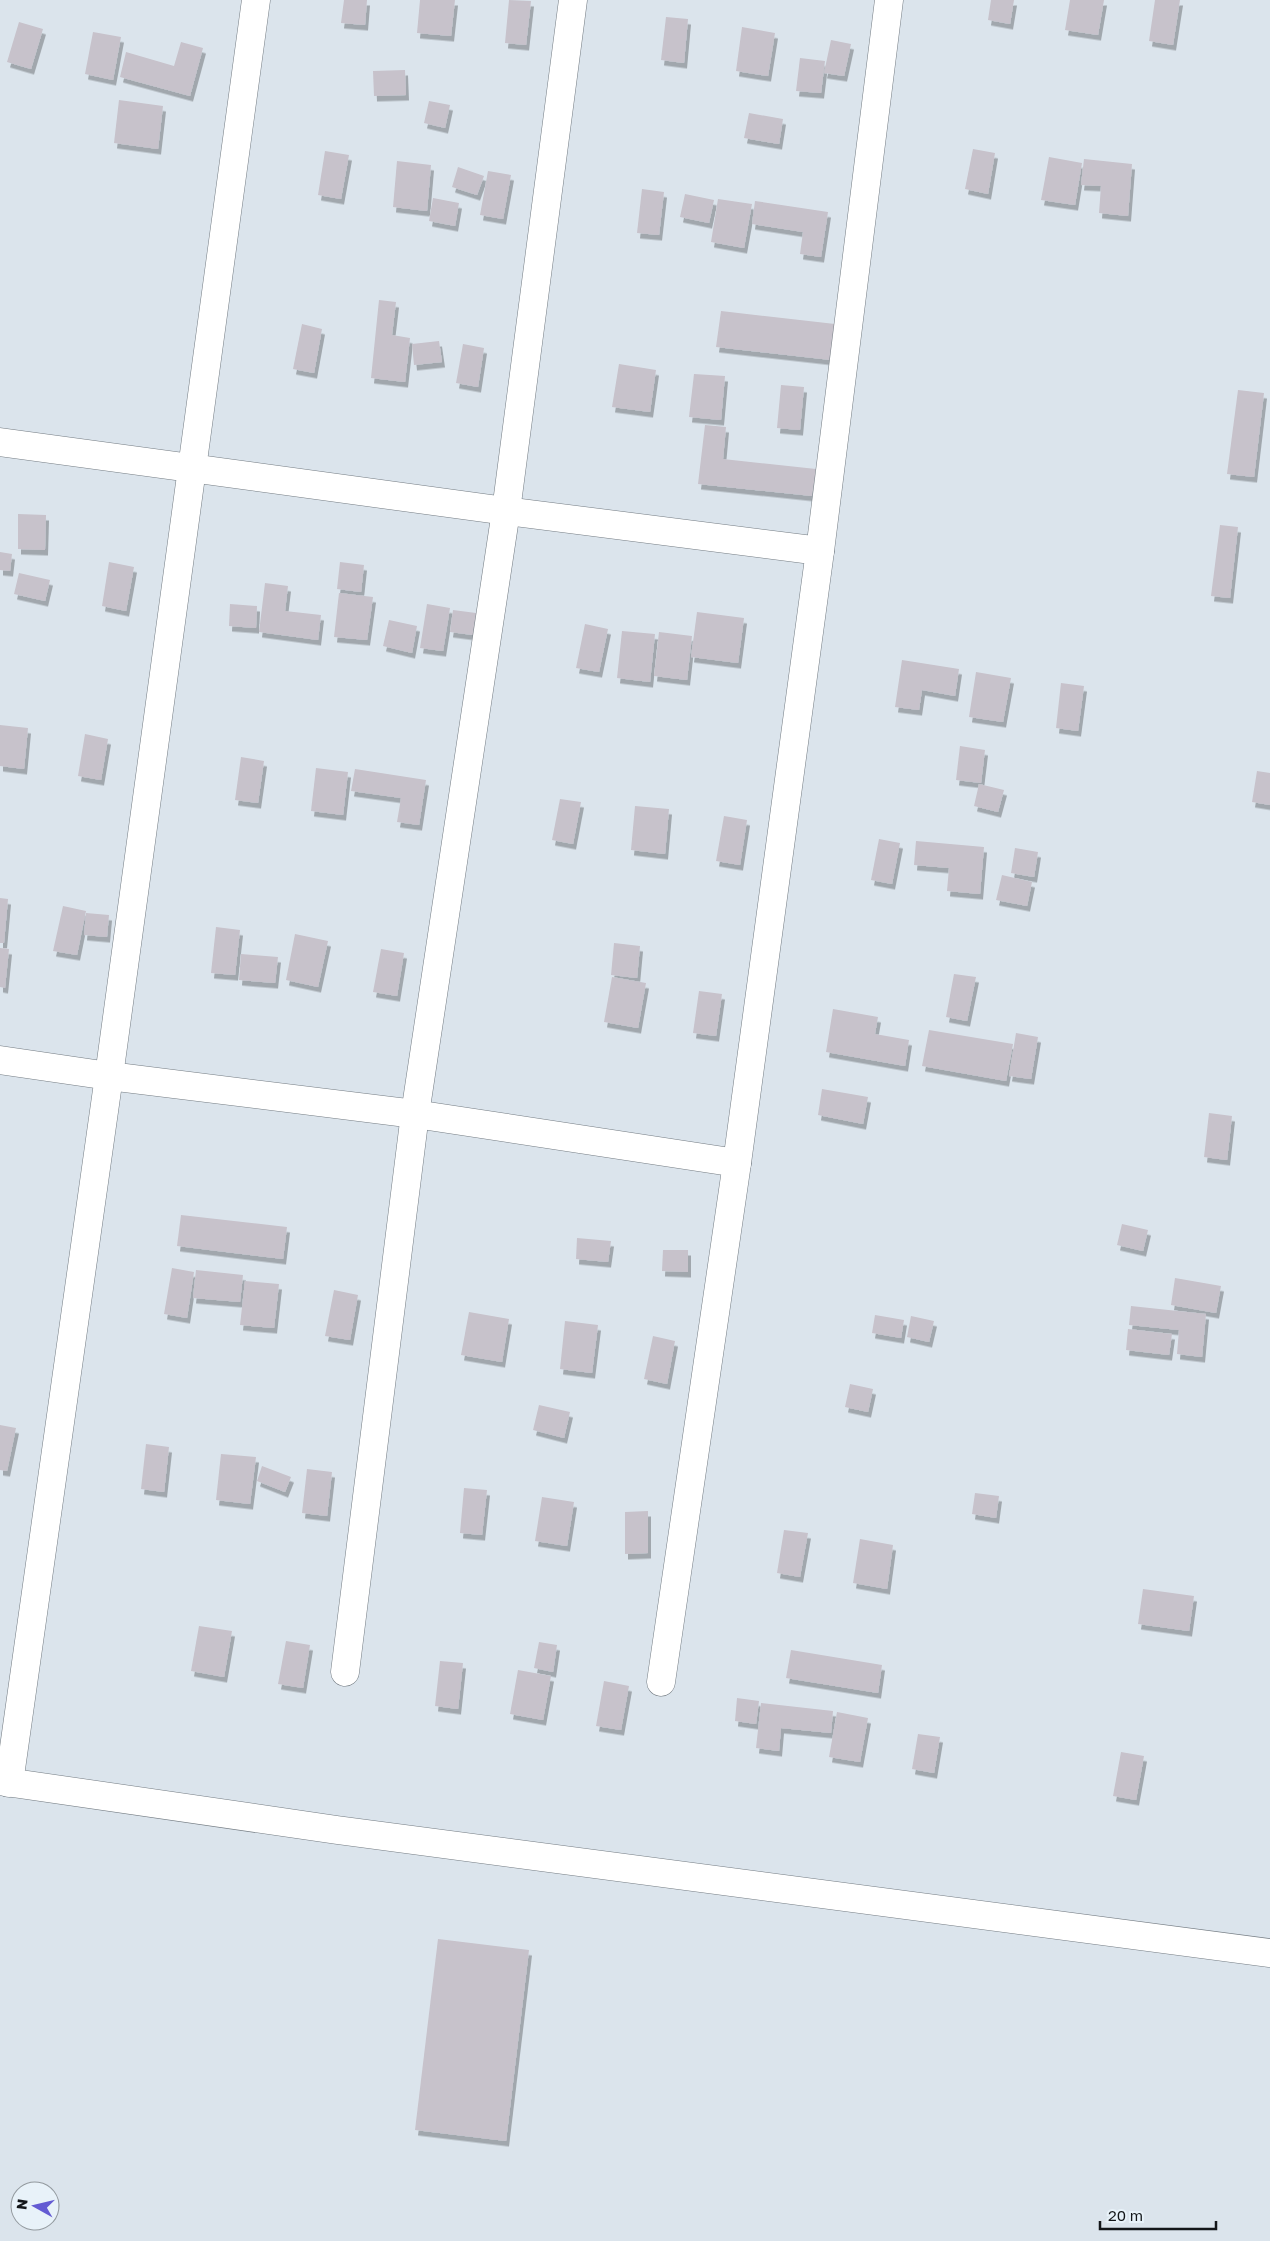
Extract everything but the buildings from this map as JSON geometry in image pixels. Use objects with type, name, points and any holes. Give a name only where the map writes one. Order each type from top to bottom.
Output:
[{"type":"street","points":[[256,0],[109,1076],[5,1782],[337,1830],[1270,1953]]},
{"type":"street","points":[[345,1672],[415,1114],[506,512],[573,0]]},
{"type":"street","points":[[661,1682],[737,1163],[820,551],[890,0]]},
{"type":"street","points":[[0,442],[506,512],[820,551]]},
{"type":"street","points":[[0,1060],[109,1076],[415,1114],[737,1163]]}]
